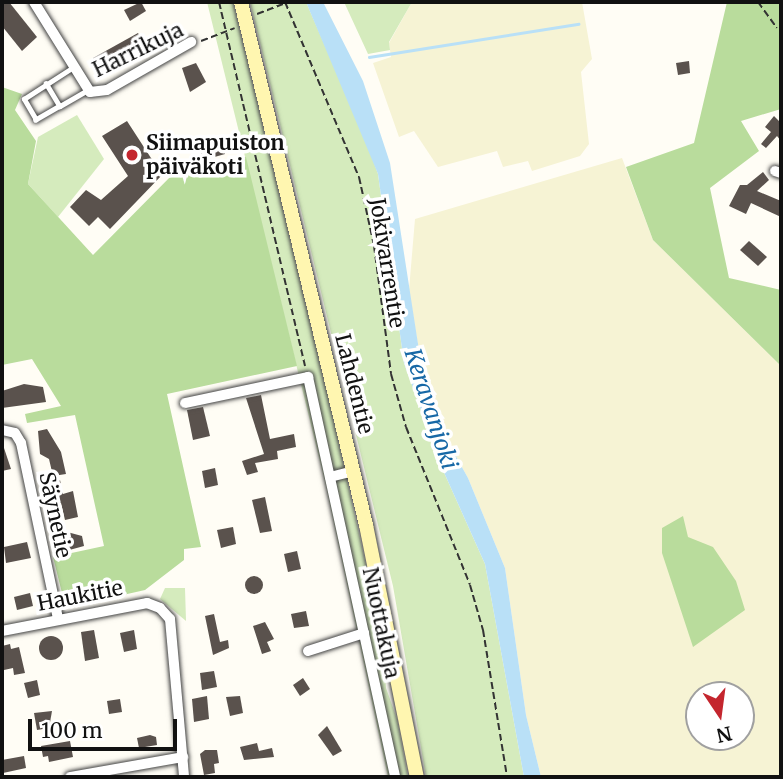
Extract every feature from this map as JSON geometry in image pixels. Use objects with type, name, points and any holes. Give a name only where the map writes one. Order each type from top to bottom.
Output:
[{"type":"main road","name":"Lahdentie","points":[[241,2],[354,471],[417,777]]},
{"type":"street","name":"Harrikuja","points":[[34,2],[86,91],[107,90],[191,42]]},
{"type":"street","points":[[185,403],[308,377]]},
{"type":"street","name":"Nuottakuja","points":[[308,377],[395,777]]},
{"type":"street","name":"Säynetie","points":[[2,430],[15,433],[21,443],[58,619]]},
{"type":"street","points":[[330,477],[354,471]]},
{"type":"street","name":"Haukitie","points":[[2,631],[147,603],[170,619],[184,777]]},
{"type":"street","points":[[308,651],[363,633]]},
{"type":"street","points":[[70,777],[183,757]]},
{"type":"lane","points":[[72,68],[24,99],[36,120],[86,91]]},
{"type":"lane","points":[[46,83],[60,106]]},
{"type":"path","points":[[219,2],[308,377]]},
{"type":"path","name":"Jokivarrentie","points":[[285,2],[359,177],[374,246],[391,374],[406,427],[470,585],[483,630],[506,777]]},
{"type":"path","points":[[758,2],[777,28]]},
{"type":"path","name":"Harrikuja","points":[[191,42],[226,34]]},
{"type":"shaded area","points":[[412,2],[582,2],[592,59],[581,72],[589,144],[580,156],[532,171],[528,161],[503,167],[497,151],[438,167],[414,131],[399,137],[373,63],[391,57],[389,43]]},
{"type":"shaded area","points":[[622,158],[653,240],[781,366],[781,777],[541,777],[526,715],[505,568],[468,478],[443,433],[423,376],[409,290],[415,219]]},
{"type":"green space","points":[[207,2],[233,2],[337,436],[382,636],[386,688],[397,719],[408,777],[388,777],[326,486]]},
{"type":"green space","points":[[250,2],[306,2],[378,174],[404,363],[442,468],[485,564],[524,777],[426,777],[393,586]]},
{"type":"green space","points":[[344,2],[412,2],[389,42],[390,50],[368,54]]},
{"type":"green space","points":[[727,2],[781,2],[781,109],[741,121],[759,151],[710,188],[729,278],[781,290],[781,366],[653,240],[626,167],[694,143]]},
{"type":"green space","points":[[2,87],[22,94],[15,110],[36,141],[28,184],[93,255],[174,173],[246,157],[297,366],[167,394],[201,547],[184,549],[184,560],[145,590],[74,606],[64,601],[53,557],[104,546],[75,415],[27,423],[25,414],[61,406],[32,359],[2,365]]},
{"type":"green space","points":[[77,115],[104,159],[58,217],[28,184],[38,137]]},
{"type":"green space","points":[[683,516],[688,537],[713,547],[736,581],[745,610],[693,647],[662,553],[662,528]]},
{"type":"green space","points":[[165,588],[185,588],[186,621],[160,599]]},
{"type":"water","name":"Keravanjoki","points":[[306,2],[323,2],[363,81],[390,163],[423,376],[443,433],[468,478],[505,568],[526,715],[541,777],[524,777],[485,564],[442,468],[404,363],[378,174]]},
{"type":"building","points":[[2,2],[9,2],[37,37],[22,51],[2,26]]},
{"type":"building","points":[[141,2],[146,11],[130,21],[124,10]]},
{"type":"building","points":[[138,33],[144,44],[99,69],[93,58]]},
{"type":"building","points":[[689,61],[690,73],[678,75],[676,63]]},
{"type":"building","points":[[196,63],[206,82],[190,92],[182,68]]},
{"type":"building","points":[[774,116],[781,123],[781,141],[777,136],[766,148],[761,144],[771,132],[765,127]]},
{"type":"building","name":"Siimapuiston päiväkoti","points":[[127,121],[162,175],[110,229],[98,217],[89,226],[70,207],[86,190],[101,200],[128,176],[102,136]]},
{"type":"building","points":[[223,145],[225,154],[204,160],[200,150]]},
{"type":"building","points":[[763,172],[769,180],[757,191],[781,201],[781,217],[751,203],[746,214],[729,206],[740,185],[747,185]]},
{"type":"building","points":[[749,241],[767,257],[758,266],[740,250]]},
{"type":"building","points":[[24,384],[43,387],[46,402],[2,408],[2,391]]},
{"type":"building","points":[[261,395],[270,439],[294,434],[296,447],[277,451],[278,459],[255,463],[258,472],[247,475],[242,461],[264,454],[246,398]]},
{"type":"building","points":[[203,407],[210,436],[193,440],[187,410]]},
{"type":"building","points":[[47,429],[61,452],[66,474],[53,476],[49,459],[40,454],[38,431]]},
{"type":"building","points":[[2,442],[11,469],[2,471]]},
{"type":"building","points":[[215,468],[218,485],[205,488],[202,471]]},
{"type":"building","points":[[60,480],[63,494],[73,491],[78,517],[65,520],[61,503],[51,505],[46,483]]},
{"type":"building","points":[[265,497],[272,531],[260,533],[252,500]]},
{"type":"building","points":[[233,527],[236,544],[221,548],[217,530]]},
{"type":"building","points":[[56,529],[82,536],[84,546],[62,552]]},
{"type":"building","points":[[27,542],[31,558],[6,563],[4,547]]},
{"type":"building","points":[[297,551],[301,569],[288,572],[284,554]]},
{"type":"building","points":[[254,576],[260,579],[263,585],[260,591],[254,594],[248,591],[245,585],[248,579]]},
{"type":"building","points":[[30,593],[33,606],[17,610],[14,597]]},
{"type":"building","points":[[306,611],[309,626],[294,628],[291,614]]},
{"type":"building","points":[[214,614],[220,642],[228,640],[229,648],[213,655],[205,616]]},
{"type":"building","points":[[265,622],[274,639],[267,642],[271,651],[262,654],[253,626]]},
{"type":"building","points":[[94,630],[99,658],[85,661],[81,632]]},
{"type":"building","points":[[134,630],[137,649],[124,652],[120,633]]},
{"type":"building","points":[[51,636],[62,643],[63,648],[56,659],[51,660],[40,653],[39,648],[46,637]]},
{"type":"building","points":[[10,644],[11,649],[19,647],[25,673],[14,675],[13,668],[4,670],[2,646]]},
{"type":"building","points":[[214,671],[217,687],[202,690],[200,673]]},
{"type":"building","points":[[303,678],[310,689],[300,696],[293,685]]},
{"type":"building","points":[[37,680],[40,695],[28,698],[24,683]]},
{"type":"building","points":[[207,696],[209,719],[194,722],[192,699]]},
{"type":"building","points":[[240,696],[243,713],[230,716],[226,697]]},
{"type":"building","points":[[120,699],[122,712],[109,714],[107,701]]},
{"type":"building","points":[[52,711],[49,728],[37,730],[34,713]]},
{"type":"building","points":[[327,726],[342,751],[333,756],[318,735]]},
{"type":"building","points":[[150,735],[156,737],[157,745],[139,748],[137,738]]},
{"type":"building","points":[[70,741],[73,757],[49,762],[48,756],[43,757],[41,746]]},
{"type":"building","points":[[257,743],[259,751],[272,748],[274,757],[244,760],[240,747]]},
{"type":"building","points":[[205,750],[217,750],[219,763],[214,764],[215,773],[204,775],[200,754]]},
{"type":"building","points":[[24,756],[26,768],[3,773],[2,760]]},
{"type":"waterway","points":[[369,57],[578,24]]},
{"type":"place","name":"Siimapuiston päiväkoti","points":[[132,155]]}]
